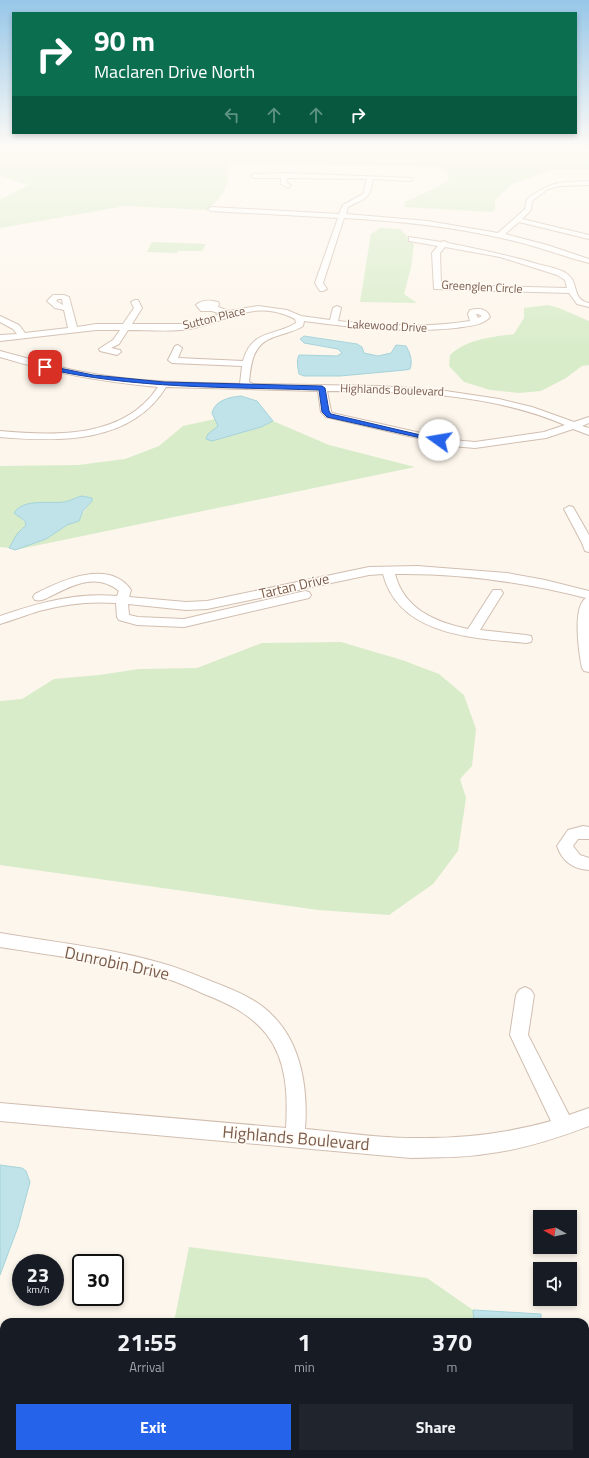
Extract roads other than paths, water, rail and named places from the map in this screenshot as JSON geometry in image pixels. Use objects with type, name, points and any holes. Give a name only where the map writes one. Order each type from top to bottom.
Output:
[{"type":"street","points":[[308,215],[428,224],[500,235],[550,248],[589,261]]},
{"type":"street","points":[[500,235],[523,215]]},
{"type":"street","points":[[324,289],[319,283],[340,217]]},
{"type":"street","points":[[519,220],[589,237]]},
{"type":"street","points":[[412,239],[444,243],[501,255],[533,264],[566,276],[569,279],[575,300],[578,303],[589,305]]},
{"type":"street","name":"Greenglen Circle","points":[[444,243],[436,253],[437,287],[572,292]]},
{"type":"street","points":[[524,262],[550,248]]},
{"type":"street","points":[[533,264],[560,251]]},
{"type":"street","points":[[117,352],[103,349],[116,342],[138,308],[135,302]]},
{"type":"street","points":[[68,308],[73,329]]},
{"type":"street","points":[[214,308],[229,314]]},
{"type":"street","name":"Sutton Place","points":[[0,338],[73,329],[188,327],[208,322],[237,311],[258,308],[287,312],[299,318]]},
{"type":"street","points":[[334,322],[337,308]]},
{"type":"street","points":[[405,317],[406,328]]},
{"type":"street","points":[[251,387],[244,383],[247,364],[255,343],[264,337],[291,330],[300,324],[299,318]]},
{"type":"street","name":"Lakewood Drive","points":[[299,318],[365,326],[406,328],[432,328],[474,322]]},
{"type":"street","points":[[0,319],[16,327],[22,335]]},
{"type":"street","name":"Sutton Place","points":[[0,341],[22,335]]},
{"type":"street","points":[[178,348],[172,360],[247,364]]},
{"type":"street","name":"Highlands Boulevard","points":[[0,354],[73,373],[116,380],[164,384],[251,387],[430,390],[472,396],[530,409],[589,432]]},
{"type":"street","points":[[0,434],[41,437],[91,432],[110,427],[130,419],[143,411],[158,396],[164,384]]},
{"type":"street","points":[[322,388],[326,412],[329,415],[452,443],[475,445],[546,435],[576,426],[589,420]]},
{"type":"street","points":[[569,509],[588,543],[589,549]]},
{"type":"street","points":[[388,570],[394,590],[409,609],[430,621],[450,628],[472,633],[526,639]]},
{"type":"street","name":"Tartan Drive","points":[[0,620],[36,608],[64,602],[101,598],[186,606],[206,604],[237,600],[335,577],[369,571],[388,570],[417,570],[507,577],[545,584],[589,595]]},
{"type":"street","points":[[39,597],[72,581],[101,578],[112,580],[125,590],[122,599],[123,617],[137,621],[184,623],[305,595]]},
{"type":"street","points":[[472,633],[497,593]]},
{"type":"street","points":[[589,601],[584,617],[583,648],[589,668]]},
{"type":"street","points":[[589,833],[583,832],[573,834],[565,846],[567,852],[574,860],[582,864],[589,864]]},
{"type":"street","name":"Dunrobin Drive","points":[[0,940],[125,961],[162,970],[226,994],[245,1004],[261,1016],[274,1030],[292,1067],[297,1088],[298,1108],[295,1138]]},
{"type":"street","points":[[525,995],[519,1035],[564,1126]]},
{"type":"street","name":"Highlands Boulevard","points":[[0,1112],[411,1148],[486,1145],[538,1134],[589,1117]]},
{"type":"water","points":[[304,336],[357,344],[362,347],[364,353],[378,356],[391,353],[396,345],[406,346],[411,357],[410,369],[340,376],[304,376],[299,374],[297,362],[299,355],[337,356],[342,353],[338,349],[304,343],[300,339]]},
{"type":"water","points":[[241,396],[257,401],[273,421],[261,427],[212,441],[206,439],[208,434],[218,426],[212,413],[216,405],[228,398]]},
{"type":"water","points":[[82,496],[92,498],[92,501],[83,511],[79,521],[67,525],[46,539],[15,550],[9,548],[17,534],[26,525],[25,521],[14,513],[18,508],[30,503],[64,502]]},
{"type":"water","points":[[0,1165],[22,1168],[26,1171],[30,1182],[18,1227],[0,1275]]},
{"type":"water","points":[[473,1310],[541,1314],[541,1318],[474,1318]]}]
